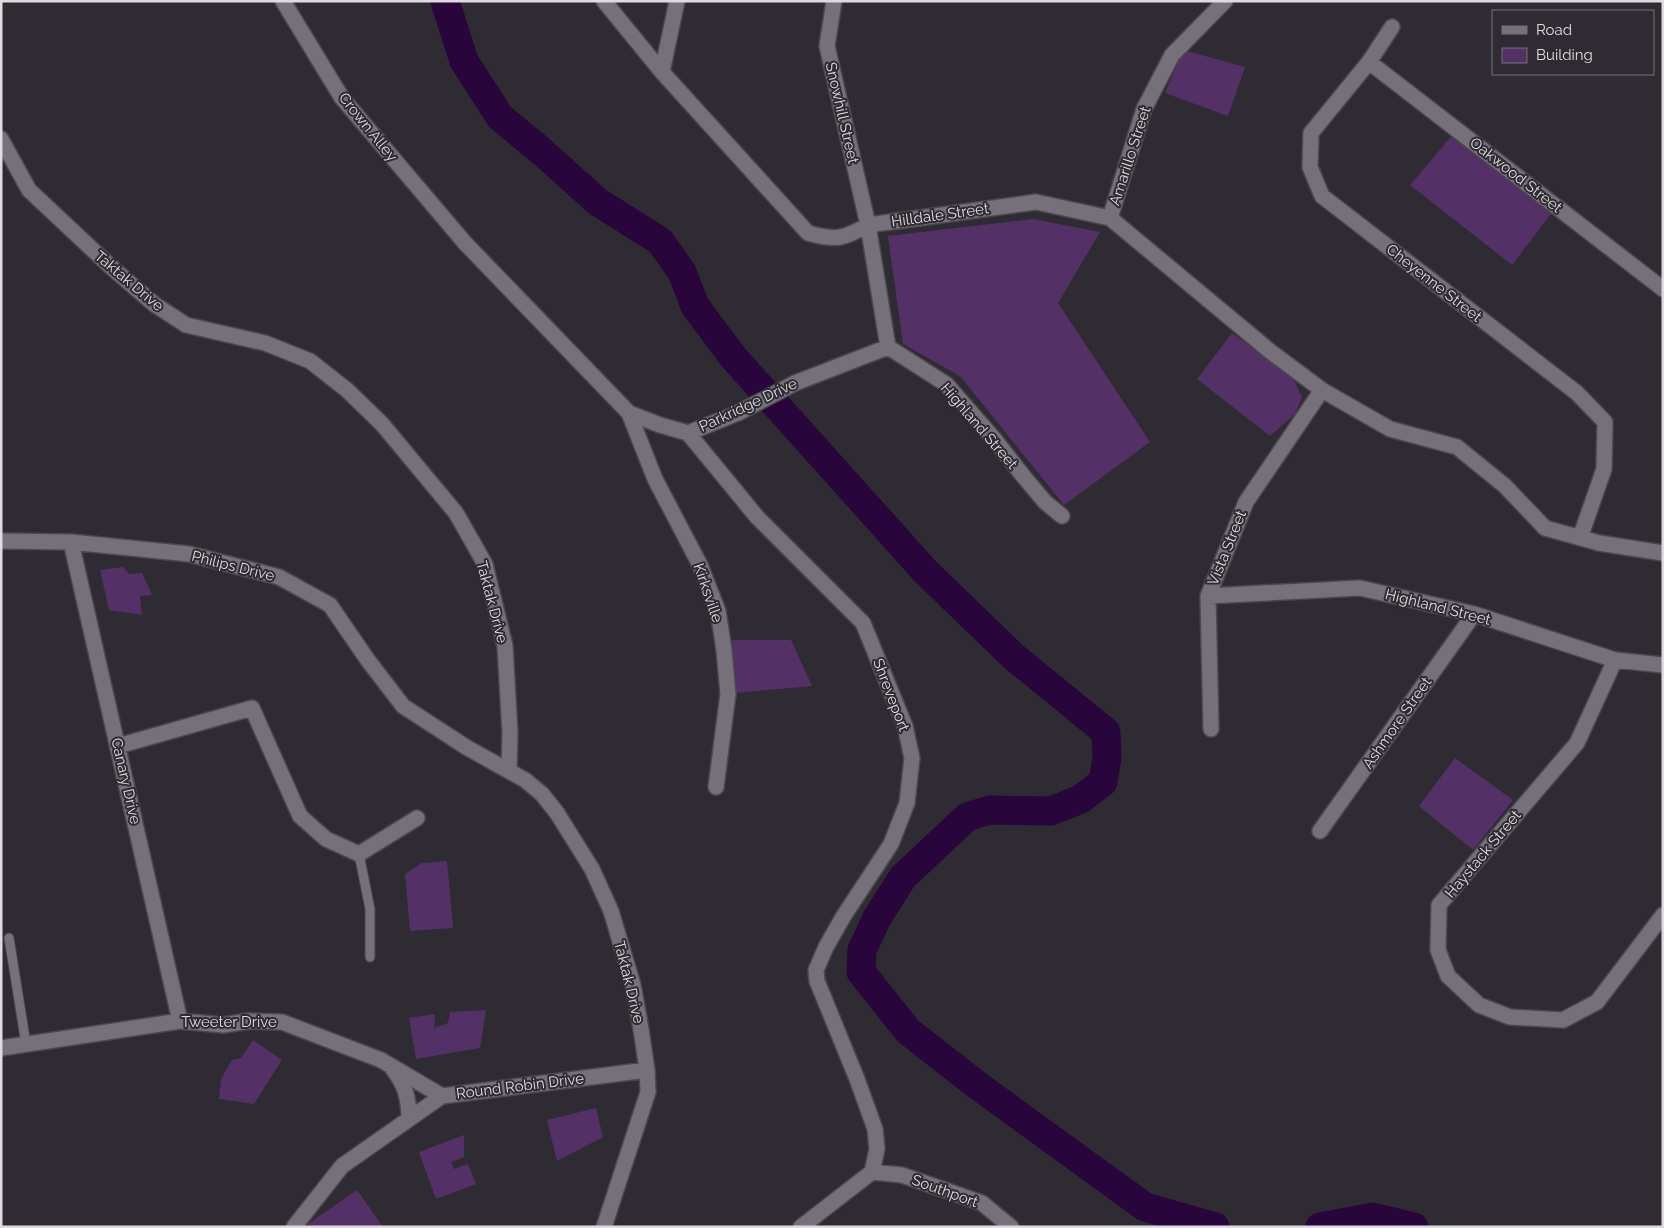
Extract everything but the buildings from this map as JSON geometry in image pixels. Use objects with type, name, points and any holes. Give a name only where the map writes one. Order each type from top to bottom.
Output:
[{"type":"street","name":"Crown Alley","points":[[283,1],[342,98],[465,243]]},
{"type":"street","name":"Hilldale Street","points":[[604,1],[662,72],[808,233],[826,238],[848,236],[868,225],[1036,202],[1110,218],[1271,352],[1322,390],[1390,429],[1457,447],[1505,486],[1545,528],[1600,543],[1663,553]]},
{"type":"street","points":[[662,72],[677,1]]},
{"type":"street","name":"Snowhill Street","points":[[834,1],[827,46],[868,225]]},
{"type":"street","name":"Amarillo Street","points":[[1110,218],[1144,109],[1172,56],[1225,1]]},
{"type":"street","name":"Cheyenne Street","points":[[1392,27],[1369,62],[1311,133],[1310,167],[1322,196],[1577,394],[1605,422],[1604,469],[1580,538]]},
{"type":"street","name":"Oakwood Street","points":[[1369,62],[1663,289]]},
{"type":"street","name":"Taktak Drive","points":[[1,139],[28,190],[154,304],[186,325],[266,343],[310,361],[347,390],[382,424],[456,513],[484,564],[505,646],[510,733],[509,770],[526,780],[542,794],[557,813],[592,870],[611,911],[633,986],[642,1029],[648,1092],[604,1227]]},
{"type":"street","points":[[868,225],[888,347]]},
{"type":"street","name":"Parkridge Drive","points":[[465,243],[629,413],[688,433],[738,413],[796,382],[888,347]]},
{"type":"street","name":"Highland Street","points":[[888,347],[946,384],[995,440],[1045,502],[1062,516]]},
{"type":"street","name":"Vista Street","points":[[1211,729],[1208,596],[1246,502],[1322,390]]},
{"type":"street","name":"Kirksville","points":[[629,413],[655,479],[700,565],[718,611],[728,694],[716,787]]},
{"type":"street","name":"Shreveport","points":[[688,433],[757,517],[863,622],[905,726],[912,758],[907,803],[890,844],[843,917],[826,947],[816,970],[817,981],[857,1078],[875,1129],[877,1149],[872,1172]]},
{"type":"street","name":"Philips Drive","points":[[1,541],[71,542],[189,554],[280,577],[330,605],[403,706],[466,747],[509,770]]},
{"type":"street","name":"Canary Drive","points":[[71,542],[180,1021]]},
{"type":"street","name":"Highland Street","points":[[1208,596],[1360,588],[1474,614],[1616,660],[1663,665]]},
{"type":"street","name":"Ashmore Street","points":[[1320,831],[1474,614]]},
{"type":"street","name":"Haystack Street","points":[[1616,660],[1577,743],[1439,906],[1438,950],[1448,976],[1480,1005],[1510,1017],[1563,1020],[1597,1002],[1663,915]]},
{"type":"street","points":[[118,746],[252,708],[300,816],[326,839],[359,854],[417,818]]},
{"type":"street","name":"Tweeter Drive","points":[[1,1048],[180,1021],[223,1025],[249,1021],[282,1022],[381,1060],[442,1096]]},
{"type":"street","points":[[389,1065],[406,1090],[409,1099],[409,1118]]},
{"type":"street","name":"Round Robin Drive","points":[[294,1227],[342,1166],[442,1096],[647,1070]]},
{"type":"street","points":[[801,1227],[872,1172]]},
{"type":"street","name":"Southport","points":[[872,1172],[902,1175],[982,1203],[1011,1227]]},
{"type":"lane","points":[[359,854],[370,909],[370,957]]},
{"type":"lane","points":[[9,938],[26,1044]]},
{"type":"waterway","points":[[445,1],[464,61],[500,117],[598,202],[660,241],[682,272],[695,306],[734,358],[925,571],[1014,657],[1106,732],[1107,757],[1103,782],[1081,799],[1051,811],[989,810],[967,817],[903,877],[877,918],[862,950],[861,972],[908,1031],[977,1085],[1145,1207],[1215,1227]]},
{"type":"waterway","points":[[1320,1227],[1373,1217],[1414,1227]]}]
